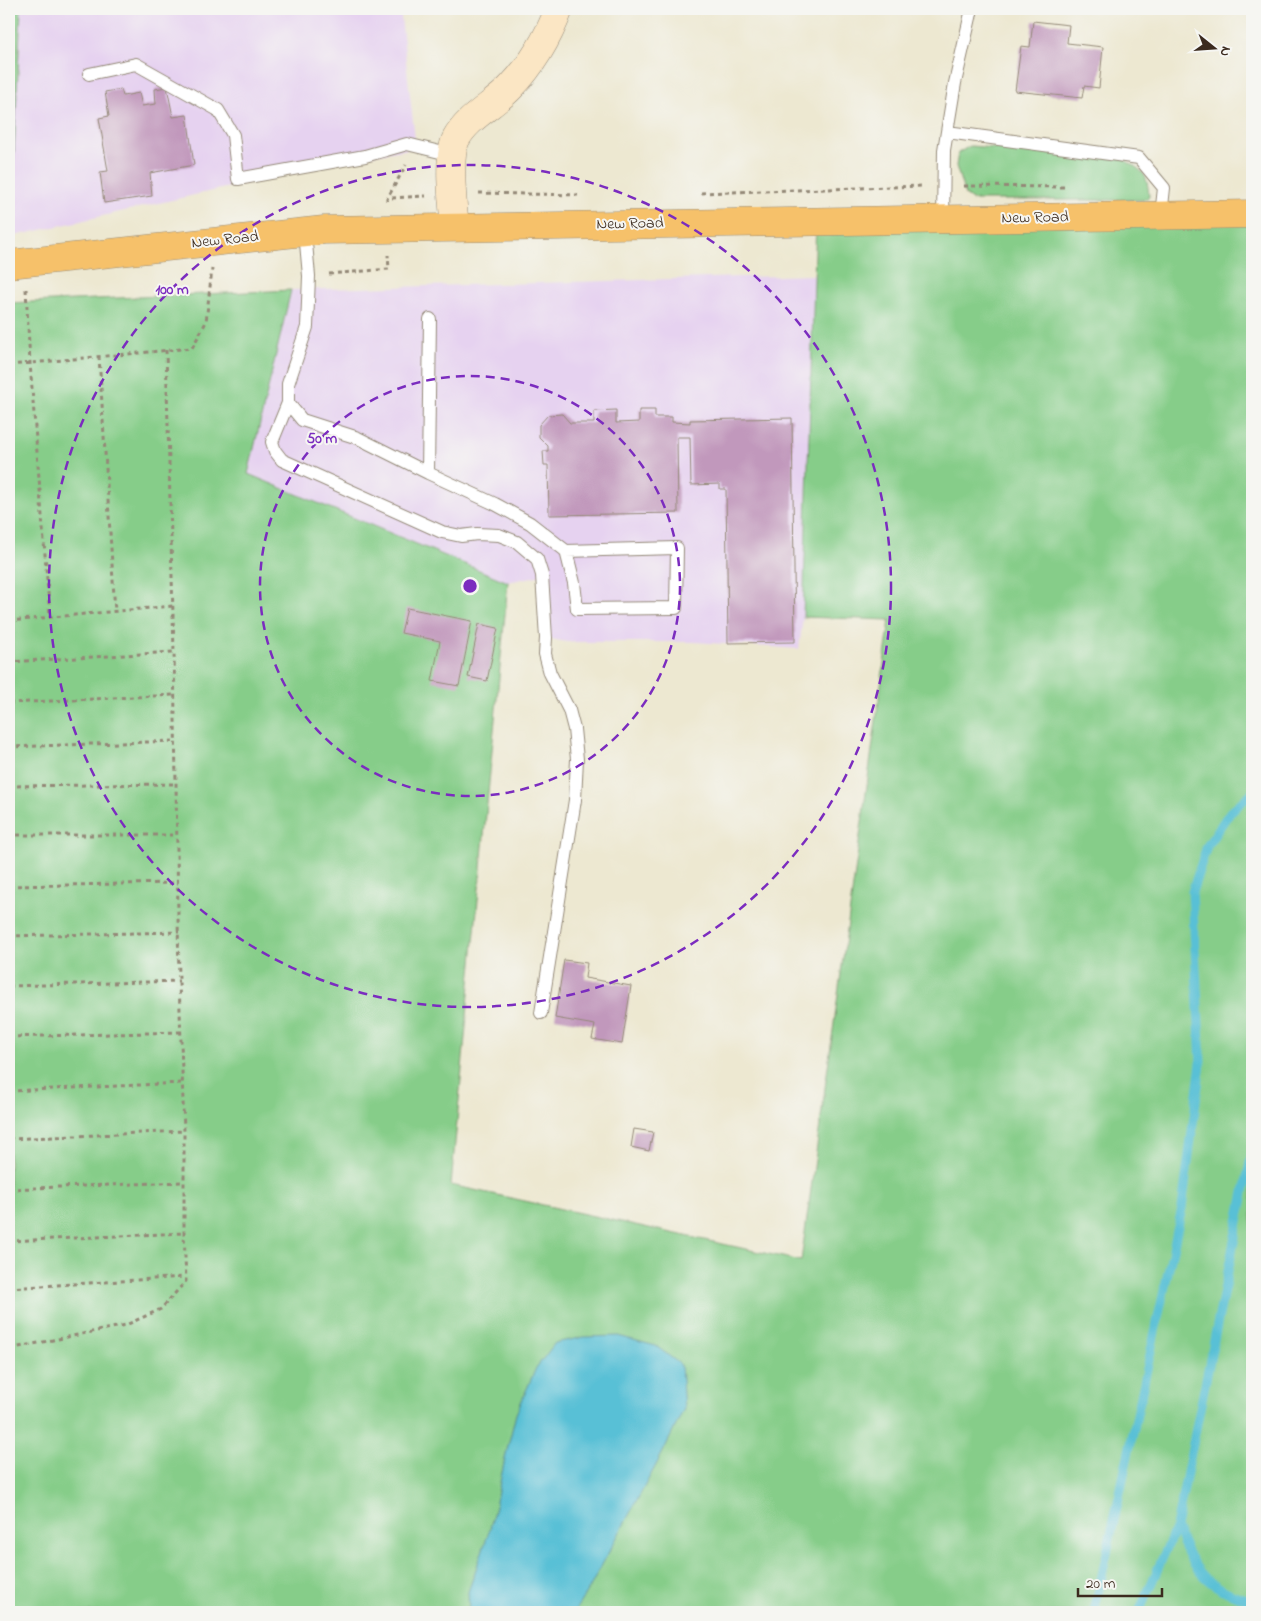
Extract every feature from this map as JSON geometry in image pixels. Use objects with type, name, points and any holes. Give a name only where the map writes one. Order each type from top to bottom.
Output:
[{"type":"main road","points":[[455,227],[452,155],[456,140],[469,122],[511,88],[536,57],[559,9]]},
{"type":"main road","name":"New Road","points":[[17,264],[305,232],[455,227],[1252,214]]},
{"type":"lane","points":[[943,220],[944,150],[955,83],[972,9]]},
{"type":"lane","points":[[89,74],[136,64],[218,110],[233,135],[238,179],[366,156],[407,144],[416,148],[452,155]]},
{"type":"lane","points":[[947,132],[1139,158],[1164,188],[1161,215]]},
{"type":"lane","points":[[305,232],[309,276],[307,327],[288,384],[288,403],[272,442],[275,451],[282,460],[442,532],[461,536],[477,534],[499,535],[517,542],[536,559],[542,575],[546,638],[545,654],[550,673],[568,710],[574,729],[577,759],[575,800],[541,1013]]},
{"type":"lane","points":[[428,473],[430,319]]},
{"type":"lane","points":[[288,403],[302,420],[358,438],[496,504],[522,519],[566,551],[677,548],[676,608],[577,609],[574,583],[566,551]]},
{"type":"path","points":[[387,204],[387,199],[416,148]]},
{"type":"path","points":[[695,193],[929,186]]},
{"type":"path","name":"New Road","points":[[962,186],[1070,187]]},
{"type":"path","name":"New Road","points":[[491,193],[588,195]]},
{"type":"path","points":[[387,199],[420,197]]},
{"type":"path","points":[[9,365],[192,348],[206,322],[216,241]]},
{"type":"path","points":[[309,276],[389,269],[388,259]]},
{"type":"path","points":[[17,264],[30,363],[50,618]]},
{"type":"path","points":[[9,1348],[126,1325],[161,1310],[186,1281],[175,695],[166,350]]},
{"type":"path","points":[[99,356],[115,612]]},
{"type":"path","points":[[9,621],[173,606]]},
{"type":"path","points":[[9,662],[174,652]]},
{"type":"path","points":[[9,703],[175,695]]},
{"type":"path","points":[[9,747],[175,741]]},
{"type":"path","points":[[9,786],[176,784]]},
{"type":"path","points":[[9,835],[177,835]]},
{"type":"path","points":[[9,886],[178,883]]},
{"type":"path","points":[[9,936],[179,932]]},
{"type":"path","points":[[9,986],[179,981]]},
{"type":"path","points":[[9,1037],[181,1032]]},
{"type":"path","points":[[9,1091],[182,1083]]},
{"type":"path","points":[[9,1139],[184,1131]]},
{"type":"path","points":[[9,1189],[183,1182]]},
{"type":"path","points":[[9,1241],[184,1233]]},
{"type":"path","points":[[9,1288],[185,1277]]},
{"type":"shaded area","points":[[21,9],[400,9],[416,148],[365,156],[10,237]]},
{"type":"shaded area","points":[[814,275],[803,617],[799,649],[694,642],[567,642],[546,638],[542,575],[508,582],[248,474],[291,290]]},
{"type":"green space","points":[[9,9],[21,9],[10,237],[9,237]]},
{"type":"green space","points":[[970,146],[1123,159],[1143,173],[1147,182],[1149,197],[1143,200],[972,200],[965,195],[956,166],[958,153]]},
{"type":"green space","points":[[1252,213],[1252,1612],[9,1612],[9,303],[291,290],[248,474],[508,582],[451,1185],[801,1261],[890,620],[803,617],[816,221]]},
{"type":"water","points":[[618,1336],[656,1346],[681,1365],[684,1409],[662,1454],[590,1587],[574,1612],[469,1612],[468,1592],[490,1529],[516,1414],[536,1368],[555,1343],[584,1337]]},
{"type":"building","points":[[1033,21],[1069,25],[1067,43],[1103,47],[1099,88],[1084,86],[1082,98],[1015,91],[1021,46],[1030,47]]},
{"type":"building","points":[[167,87],[173,117],[187,115],[194,165],[150,173],[152,196],[104,203],[100,172],[108,171],[99,118],[109,116],[105,92],[121,89],[123,96],[139,93],[142,106],[156,104],[155,89]]},
{"type":"building","points":[[616,410],[616,423],[639,422],[639,410],[655,410],[655,417],[672,417],[672,422],[690,423],[690,420],[792,418],[795,642],[728,643],[726,489],[720,489],[720,484],[691,485],[690,437],[677,437],[678,513],[549,515],[548,465],[544,465],[543,451],[548,451],[548,446],[539,437],[539,425],[548,415],[562,414],[570,423],[594,423],[594,411]]},
{"type":"building","points":[[407,608],[472,621],[459,686],[432,681],[440,641],[401,633]]},
{"type":"building","points":[[479,624],[498,628],[487,681],[468,677]]},
{"type":"building","points":[[564,960],[587,963],[585,978],[631,986],[622,1044],[592,1039],[595,1025],[555,1018]]},
{"type":"building","points":[[634,1129],[653,1132],[649,1151],[631,1147]]},
{"type":"waterway","points":[[1094,1612],[1182,1208],[1201,1063],[1192,892],[1207,846],[1230,812],[1252,793]]},
{"type":"waterway","points":[[1252,1153],[1176,1527],[1189,1556],[1203,1576],[1223,1590],[1252,1601]]},
{"type":"waterway","points":[[1139,1612],[1176,1527]]}]
